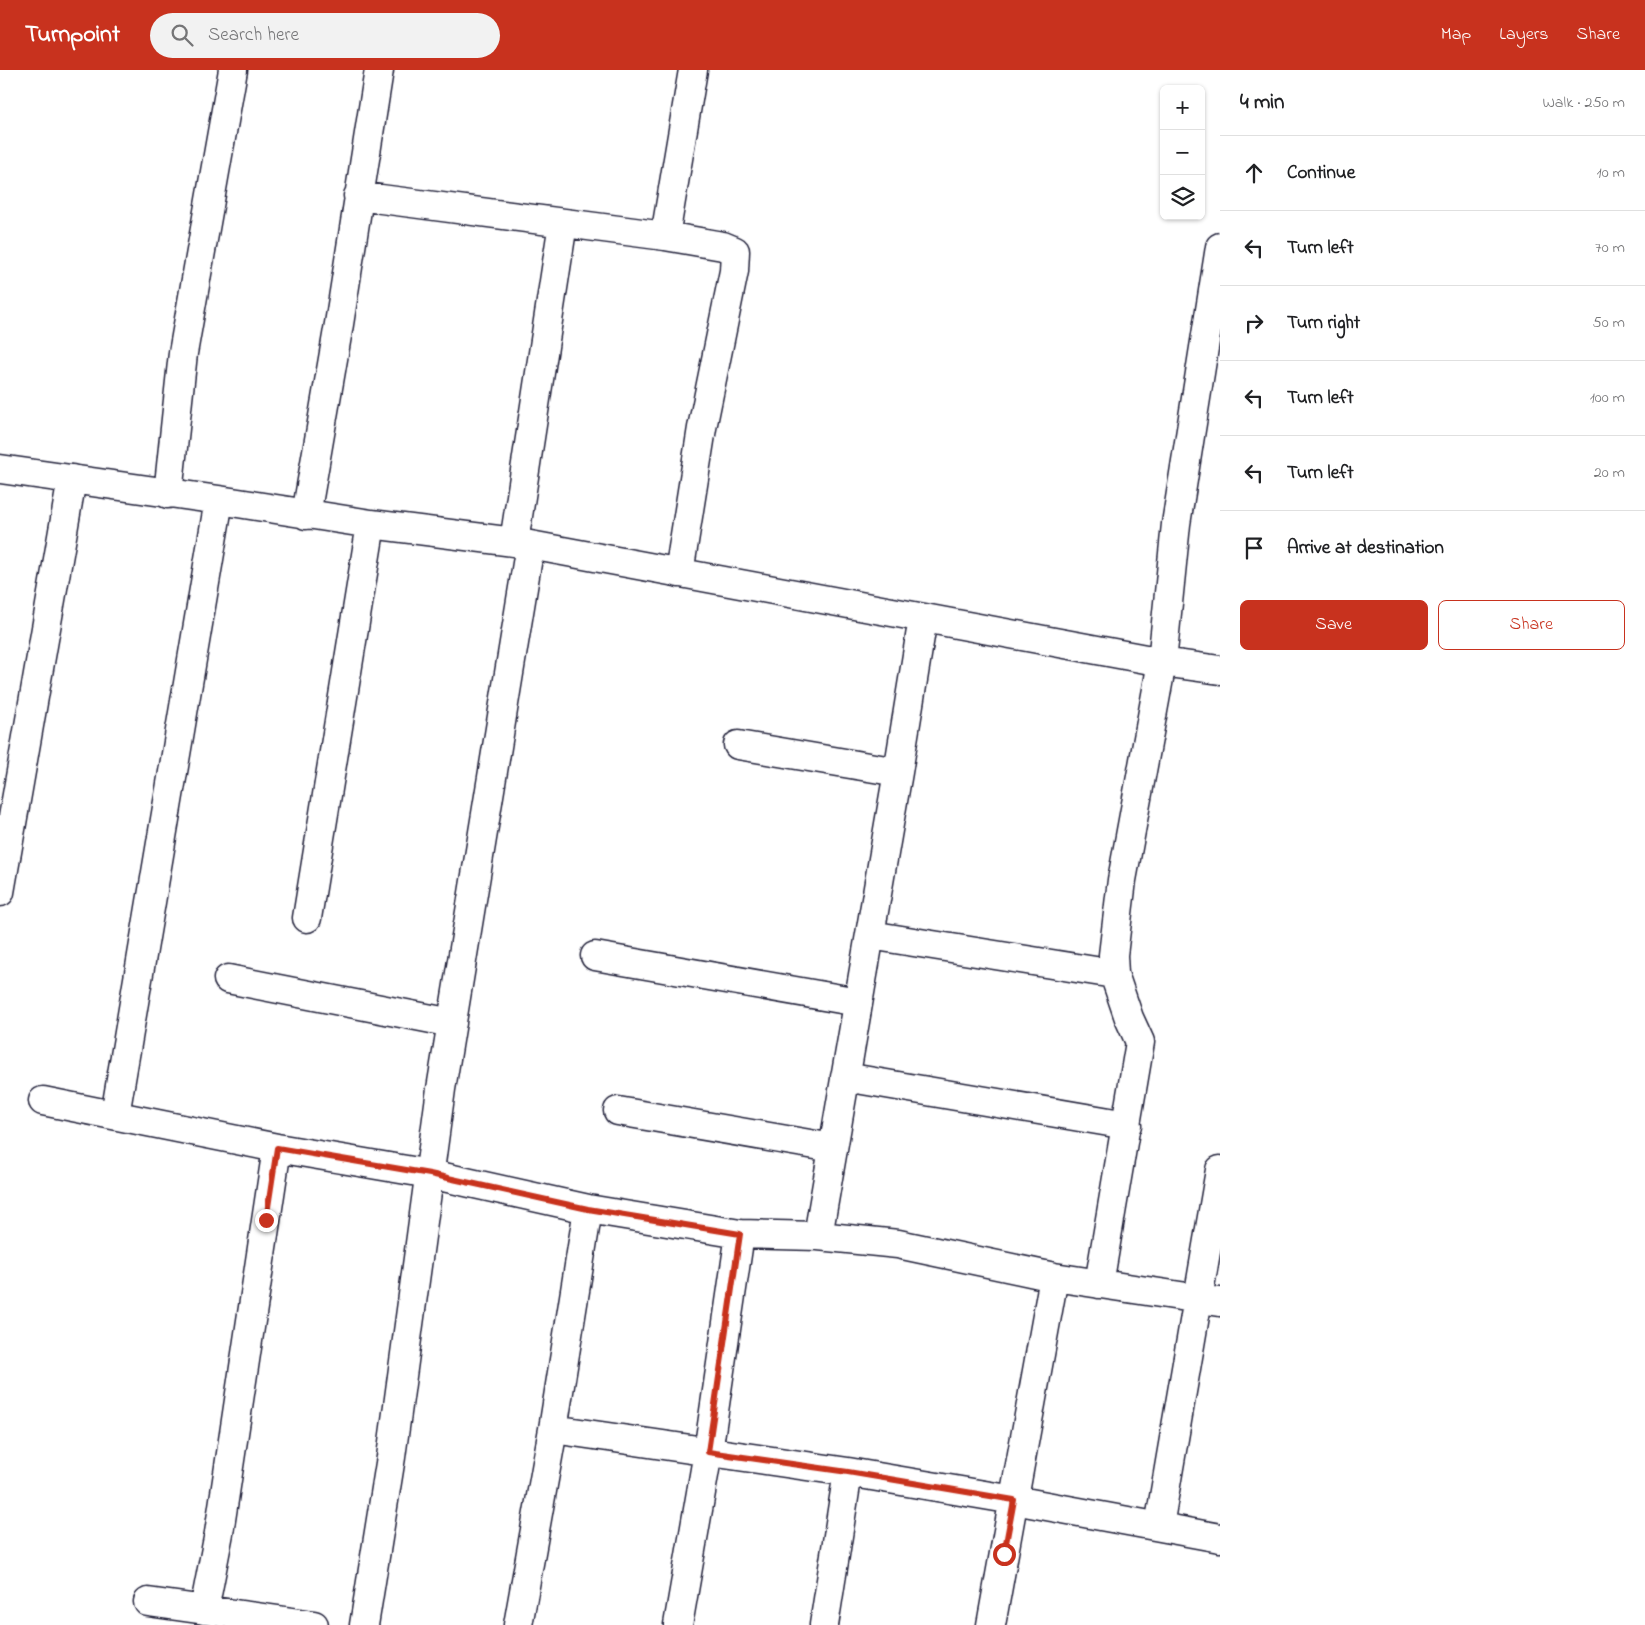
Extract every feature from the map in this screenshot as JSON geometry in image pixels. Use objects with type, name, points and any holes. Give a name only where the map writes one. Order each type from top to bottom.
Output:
[{"type":"street","points":[[168,494],[183,353],[233,70]]},
{"type":"street","points":[[306,515],[339,324],[379,70]]},
{"type":"street","points":[[665,236],[693,70]]},
{"type":"street","points":[[358,196],[665,236],[723,246],[734,250],[736,253],[734,270],[702,428],[679,573]]},
{"type":"street","points":[[364,1625],[392,1448],[522,544],[563,223]]},
{"type":"street","points":[[1099,1284],[1140,1042],[1129,1018],[1114,974],[1113,955],[1122,880],[1162,662],[1176,524],[1220,247]]},
{"type":"street","points":[[0,469],[219,500],[306,515],[522,544],[1162,662],[1220,670]]},
{"type":"street","points":[[0,892],[72,480]]},
{"type":"street","points":[[115,1115],[219,500]]},
{"type":"street","points":[[307,918],[371,524]]},
{"type":"street","points":[[818,1236],[923,618]]},
{"type":"street","points":[[738,745],[898,772]]},
{"type":"street","points":[[870,935],[1114,974]]},
{"type":"street","points":[[595,956],[858,1002]]},
{"type":"street","points":[[228,979],[452,1022]]},
{"type":"street","points":[[845,1077],[1127,1125]]},
{"type":"street","points":[[43,1101],[277,1148],[430,1174],[588,1209],[740,1234],[818,1236],[898,1244],[1054,1277],[1209,1300]]},
{"type":"street","points":[[618,1112],[832,1148]]},
{"type":"street","points":[[192,1614],[219,1533],[277,1148]]},
{"type":"street","points":[[1159,1526],[1209,1300],[1220,1170]]},
{"type":"street","points":[[518,1625],[553,1429],[588,1209]]},
{"type":"street","points":[[678,1625],[708,1452],[740,1234]]},
{"type":"street","points":[[992,1625],[1054,1277]]},
{"type":"street","points":[[553,1429],[848,1472],[1220,1538]]},
{"type":"street","points":[[824,1625],[848,1472]]},
{"type":"street","points":[[148,1602],[192,1614],[314,1625]]},
{"type":"route","points":[[266,1220],[277,1148],[430,1174],[588,1209],[740,1234],[708,1452],[848,1472],[1014,1500],[1004,1554]]}]
